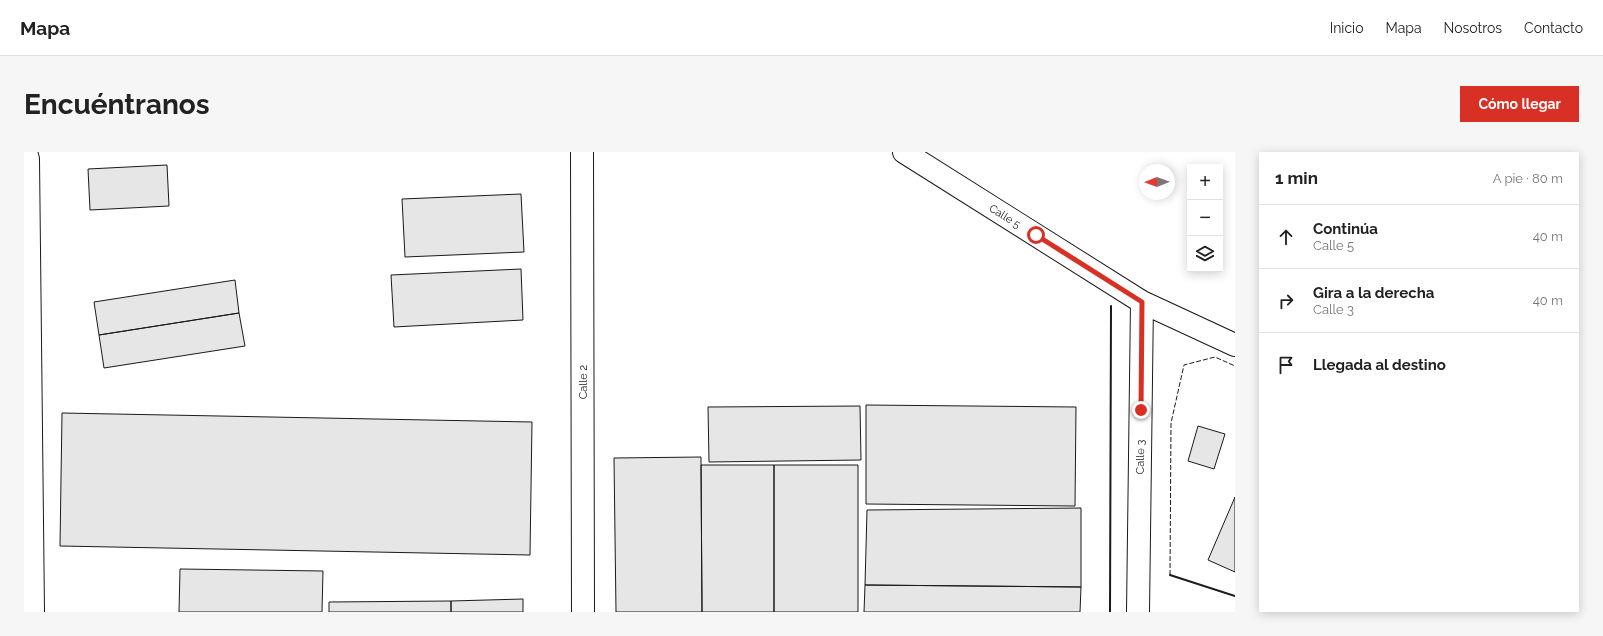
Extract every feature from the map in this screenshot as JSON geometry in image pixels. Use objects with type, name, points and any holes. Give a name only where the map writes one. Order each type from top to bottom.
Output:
[{"type":"street","points":[[26,152],[28,159],[33,612]]},
{"type":"street","name":"Calle 2","points":[[582,152],[583,612]]},
{"type":"street","name":"Calle 5","points":[[904,152],[1142,302],[1235,345]]},
{"type":"street","name":"Calle 3","points":[[1138,612],[1142,302]]},
{"type":"building","points":[[167,165],[169,206],[90,210],[88,169]]},
{"type":"building","points":[[521,194],[524,252],[405,257],[402,199]]},
{"type":"building","points":[[521,269],[523,320],[394,327],[391,275]]},
{"type":"building","points":[[235,280],[239,313],[99,335],[94,302]]},
{"type":"building","points":[[239,313],[245,346],[104,368],[99,335]]},
{"type":"building","points":[[866,405],[1076,407],[1075,506],[866,504]]},
{"type":"building","points":[[860,406],[861,460],[709,462],[708,407]]},
{"type":"building","points":[[62,413],[532,422],[530,555],[60,546]]},
{"type":"building","points":[[1198,426],[1225,434],[1214,469],[1188,461]]},
{"type":"building","points":[[701,457],[702,612],[616,612],[614,458]]},
{"type":"building","points":[[701,465],[774,465],[774,612],[702,612]]},
{"type":"building","points":[[774,465],[858,465],[858,612],[774,612]]},
{"type":"building","points":[[1235,497],[1235,572],[1208,560]]},
{"type":"building","points":[[1081,508],[1081,587],[865,585],[867,510]]},
{"type":"building","points":[[180,569],[323,571],[322,612],[179,612]]},
{"type":"building","points":[[865,585],[1081,587],[1080,612],[864,612]]},
{"type":"building","points":[[523,599],[523,612],[451,612],[451,601]]},
{"type":"building","points":[[451,601],[451,612],[329,612],[329,602]]},
{"type":"fence","points":[[1170,575],[1171,423],[1184,365],[1215,357],[1235,366]]},
{"type":"wall","points":[[1110,612],[1111,306]]},
{"type":"wall","points":[[1170,575],[1235,596]]},
{"type":"route","points":[[1036,235],[1142,302],[1141,410]]}]
